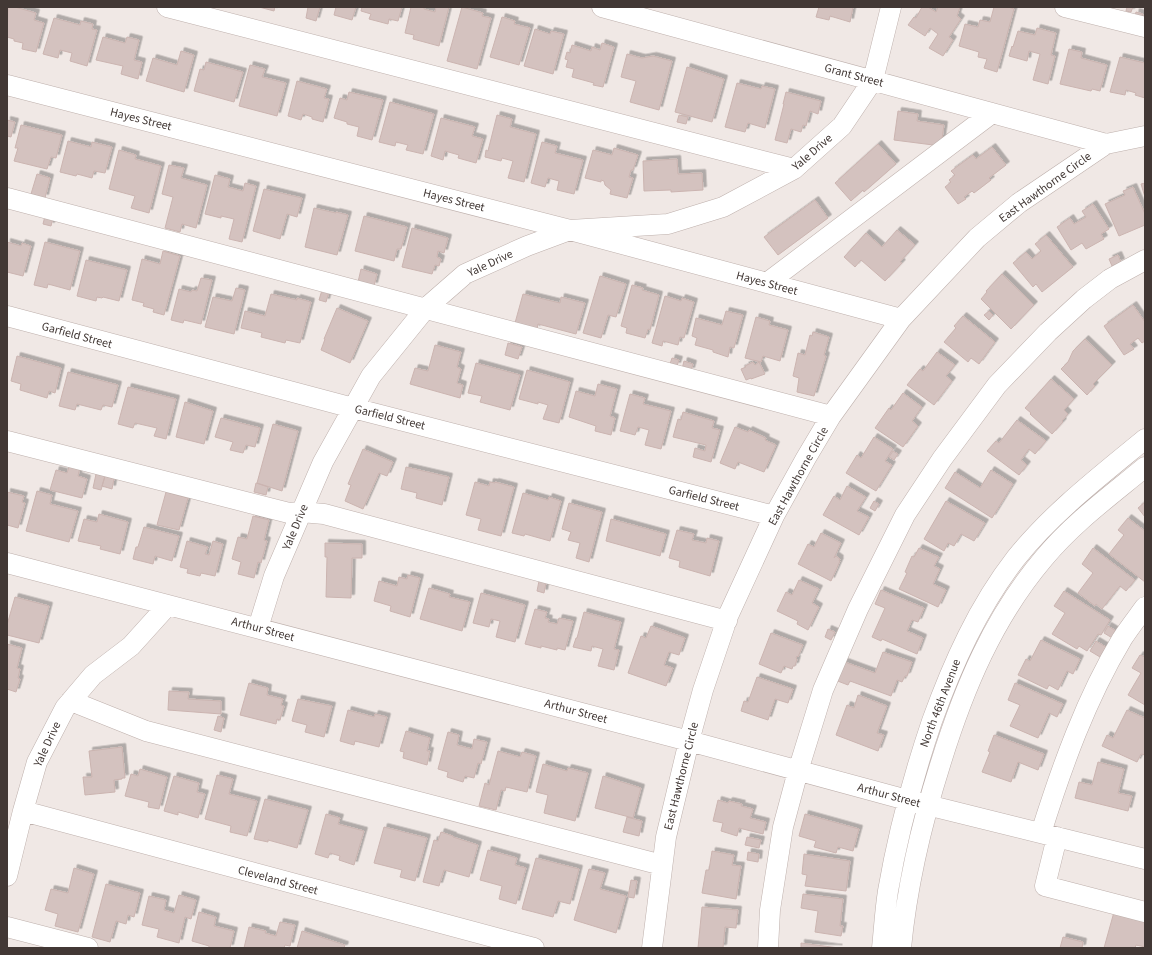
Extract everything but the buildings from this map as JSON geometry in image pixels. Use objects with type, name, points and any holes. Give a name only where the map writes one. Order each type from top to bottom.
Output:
[{"type":"street","points":[[167,7],[794,169]]},
{"type":"street","name":"Grant Street","points":[[602,7],[1106,144]]},
{"type":"street","points":[[873,80],[891,7]]},
{"type":"street","points":[[1065,7],[1145,27]]},
{"type":"street","name":"Yale Drive","points":[[258,628],[274,576],[323,462],[371,376],[426,308],[465,274],[527,246],[570,230],[668,224],[723,207],[794,169],[842,126],[873,80]]},
{"type":"street","name":"Hayes Street","points":[[7,85],[570,230],[900,319]]},
{"type":"street","points":[[767,283],[992,112]]},
{"type":"street","name":"East Hawthorne Circle","points":[[652,948],[666,837],[703,690],[727,621],[774,516],[831,416],[900,319],[977,238],[1018,203],[1106,144],[1145,136]]},
{"type":"street","points":[[7,198],[831,416]]},
{"type":"street","points":[[768,948],[770,910],[783,827],[798,771],[823,690],[858,609],[905,515],[942,459],[997,385],[1048,332],[1084,299],[1110,279],[1145,260]]},
{"type":"street","name":"Garfield Street","points":[[7,316],[353,408],[774,516]]},
{"type":"street","name":"North 46th Avenue","points":[[882,948],[888,893],[907,800],[938,704],[974,621],[1016,558],[1053,517],[1078,494],[1145,439]]},
{"type":"street","points":[[7,441],[289,513],[301,512],[324,514],[727,621]]},
{"type":"street","name":"North 46th Avenue","points":[[901,948],[912,877],[927,805],[951,729],[984,648],[1010,602],[1062,537],[1145,467]]},
{"type":"street","points":[[1078,494],[1093,510]]},
{"type":"street","name":"Arthur Street","points":[[7,563],[689,741],[907,800],[1145,859]]},
{"type":"street","name":"Yale Drive","points":[[7,876],[37,762],[65,708],[93,675],[131,646],[168,605]]},
{"type":"street","points":[[1145,607],[1122,639],[1093,693],[1068,753],[1049,835],[1045,886],[1145,912]]},
{"type":"street","points":[[71,701],[146,730],[662,865]]},
{"type":"street","name":"Cleveland Street","points":[[23,811],[534,948]]},
{"type":"street","points":[[7,927],[88,948]]}]
